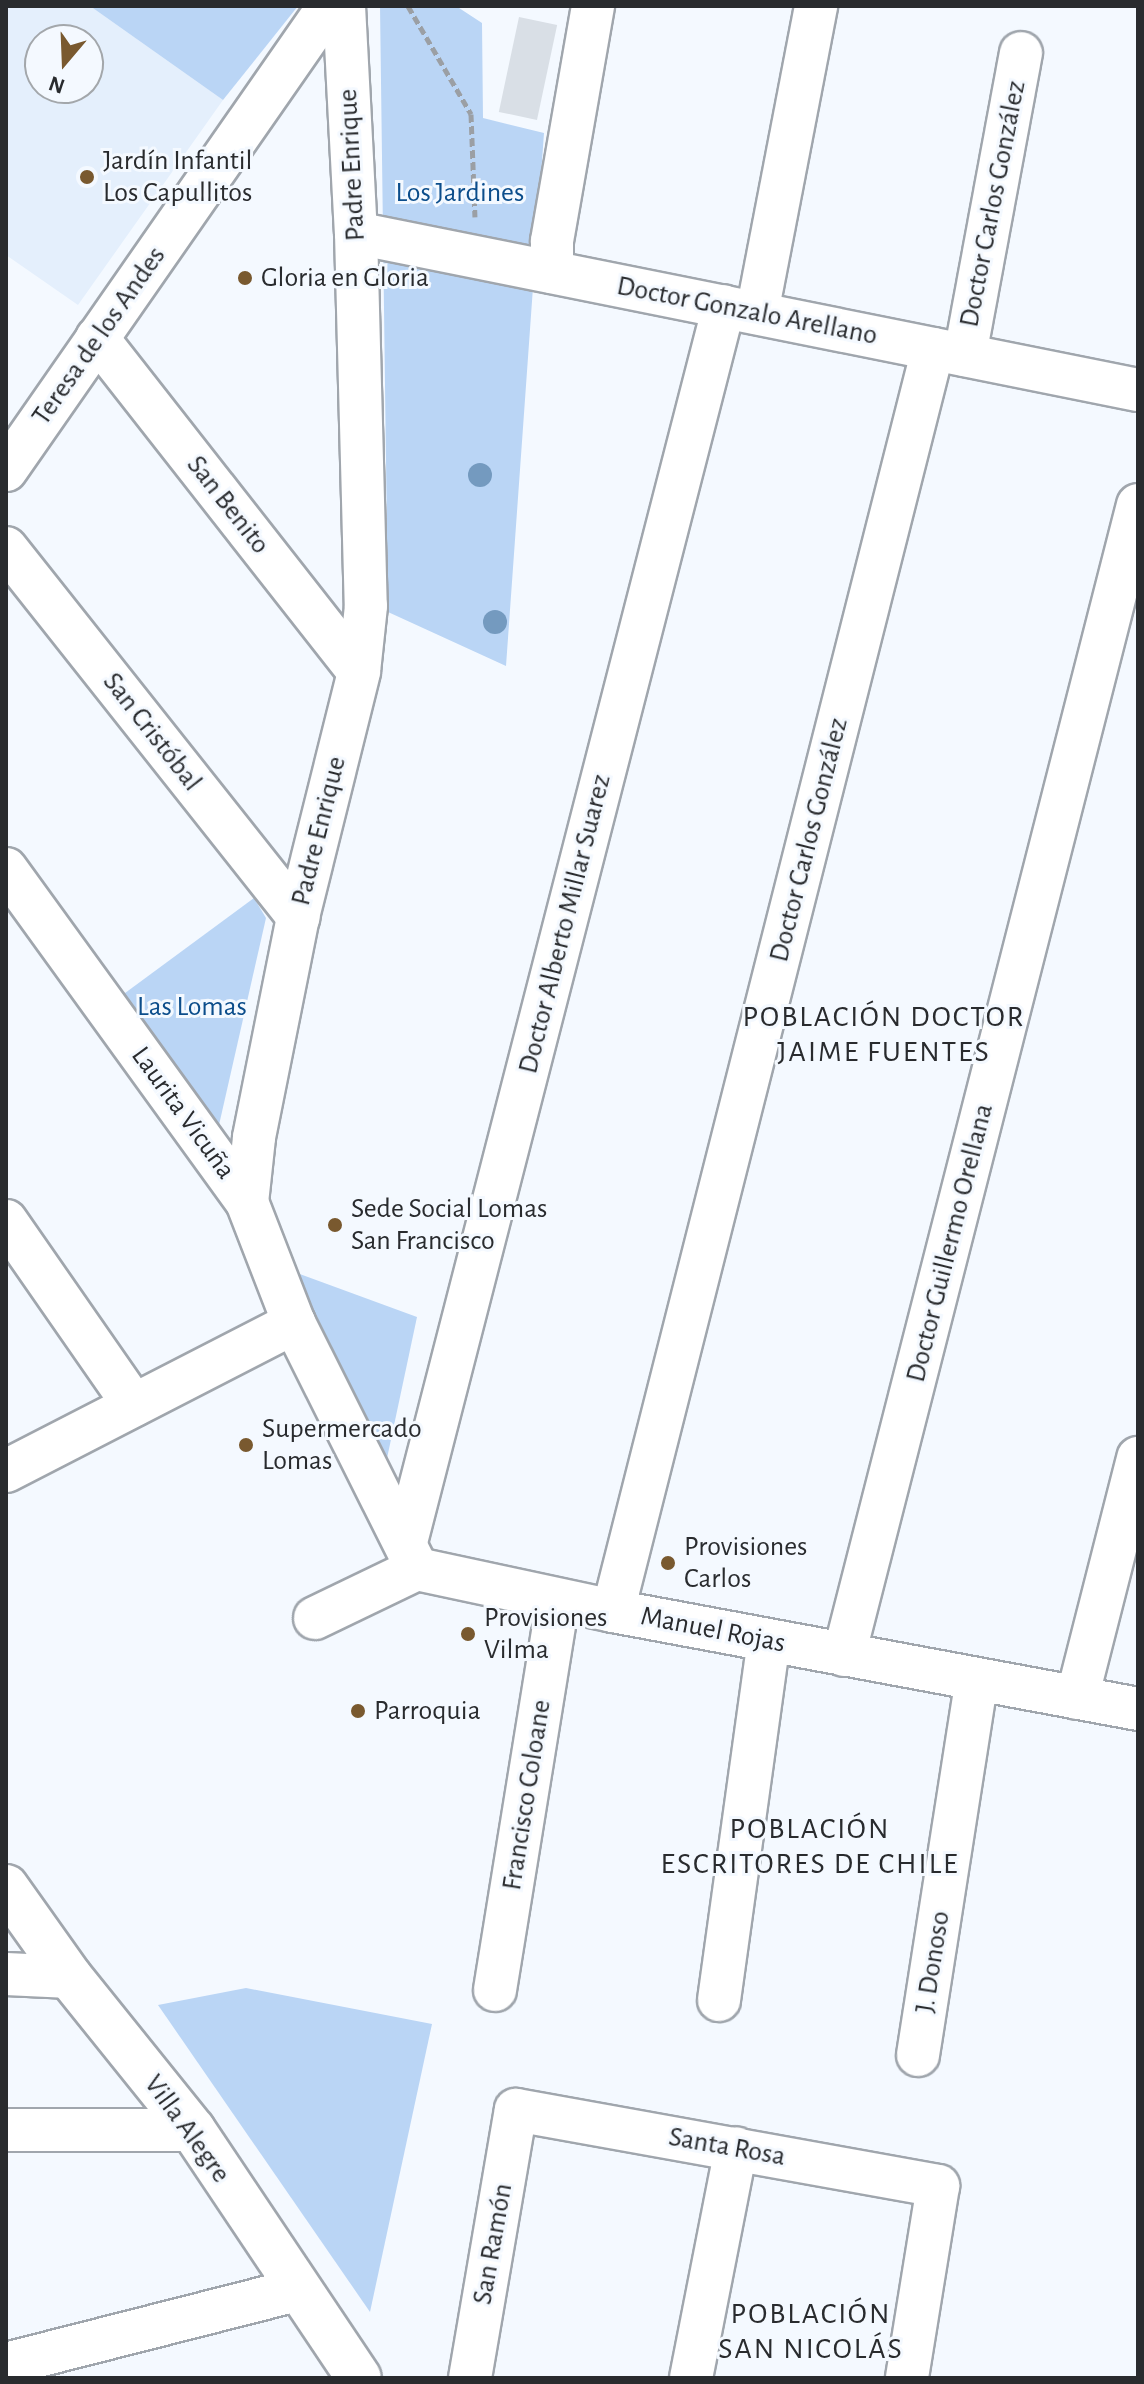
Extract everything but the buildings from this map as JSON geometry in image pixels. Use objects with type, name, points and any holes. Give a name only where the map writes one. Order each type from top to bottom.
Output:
[{"type":"main road","name":"Villa Alegre","points":[[6,1887],[70,1977],[193,2130],[297,2290],[359,2378]]},
{"type":"street","name":"Teresa de los Andes","points":[[6,470],[329,6]]},
{"type":"street","name":"Padre Enrique","points":[[294,1323],[247,1202],[254,1138],[298,917],[359,672],[366,606],[356,233],[344,6]]},
{"type":"street","points":[[552,272],[552,241],[593,6]]},
{"type":"street","name":"Doctor Alberto Millar Suarez","points":[[412,1555],[740,310],[816,6]]},
{"type":"street","name":"Doctor Carlos González","points":[[613,1611],[949,352],[1021,53]]},
{"type":"street","name":"Doctor Gonzalo Arellano","points":[[356,233],[1138,390]]},
{"type":"street","name":"San Benito","points":[[97,338],[359,672]]},
{"type":"street","name":"Doctor Guillermo Orellana","points":[[844,1655],[1138,505]]},
{"type":"street","name":"San Cristóbal","points":[[6,548],[298,917]]},
{"type":"street","name":"Laurita Vicuña","points":[[6,869],[247,1202]]},
{"type":"street","points":[[6,1221],[134,1405]]},
{"type":"street","points":[[6,1471],[294,1323],[412,1555],[315,1618]]},
{"type":"street","points":[[1077,1698],[1138,1458]]},
{"type":"street","name":"Manuel Rojas","points":[[412,1555],[558,1600],[1138,1709]]},
{"type":"street","name":"Francisco Coloane","points":[[495,1990],[558,1600]]},
{"type":"street","points":[[719,2000],[769,1641]]},
{"type":"street","name":"J. Donoso","points":[[918,2055],[977,1680]]},
{"type":"street","points":[[6,1974],[70,1977]]},
{"type":"street","name":"Santa Rosa","points":[[516,2110],[938,2186],[907,2378]]},
{"type":"street","name":"San Ramón","points":[[470,2378],[516,2110]]},
{"type":"street","points":[[6,2130],[193,2130]]},
{"type":"street","points":[[691,2378],[736,2148]]},
{"type":"street","points":[[12,2371],[297,2290]]},
{"type":"path","points":[[408,6],[471,114],[477,258]]},
{"type":"shaded area","name":"Jardín Infantil Los Capullitos","points":[[6,6],[90,6],[223,100],[78,305],[6,255]]},
{"type":"green space","points":[[90,6],[298,6],[223,100]]},
{"type":"green space","name":"Los Jardines","points":[[380,6],[456,6],[482,23],[483,118],[544,133],[506,666],[388,612]]},
{"type":"green space","name":"Las Lomas","points":[[254,898],[266,918],[219,1125],[121,996]]},
{"type":"green space","points":[[297,1273],[417,1317],[386,1463],[371,1461]]},
{"type":"green space","points":[[246,1988],[432,2024],[370,2312],[158,2005]]},
{"type":"place","name":"Jardín Infantil Los Capullitos","points":[[87,177]]},
{"type":"place","name":"Gloria en Gloria","points":[[245,278]]},
{"type":"place","name":"Sede Social Lomas San Francisco","points":[[335,1225]]},
{"type":"place","name":"Supermercado Lomas","points":[[246,1445]]},
{"type":"place","name":"Provisiones Carlos","points":[[668,1563]]},
{"type":"place","name":"Provisiones Vilma","points":[[468,1634]]},
{"type":"place","name":"Parroquia","points":[[358,1711]]},
{"type":"district","name":"POBLACIÓN DOCTOR JAIME FUENTES","points":[[884,1034]]},
{"type":"district","name":"POBLACIÓN ESCRITORES DE CHILE","points":[[810,1846]]},
{"type":"district","name":"POBLACIÓN SAN NICOLÁS","points":[[811,2331]]}]
